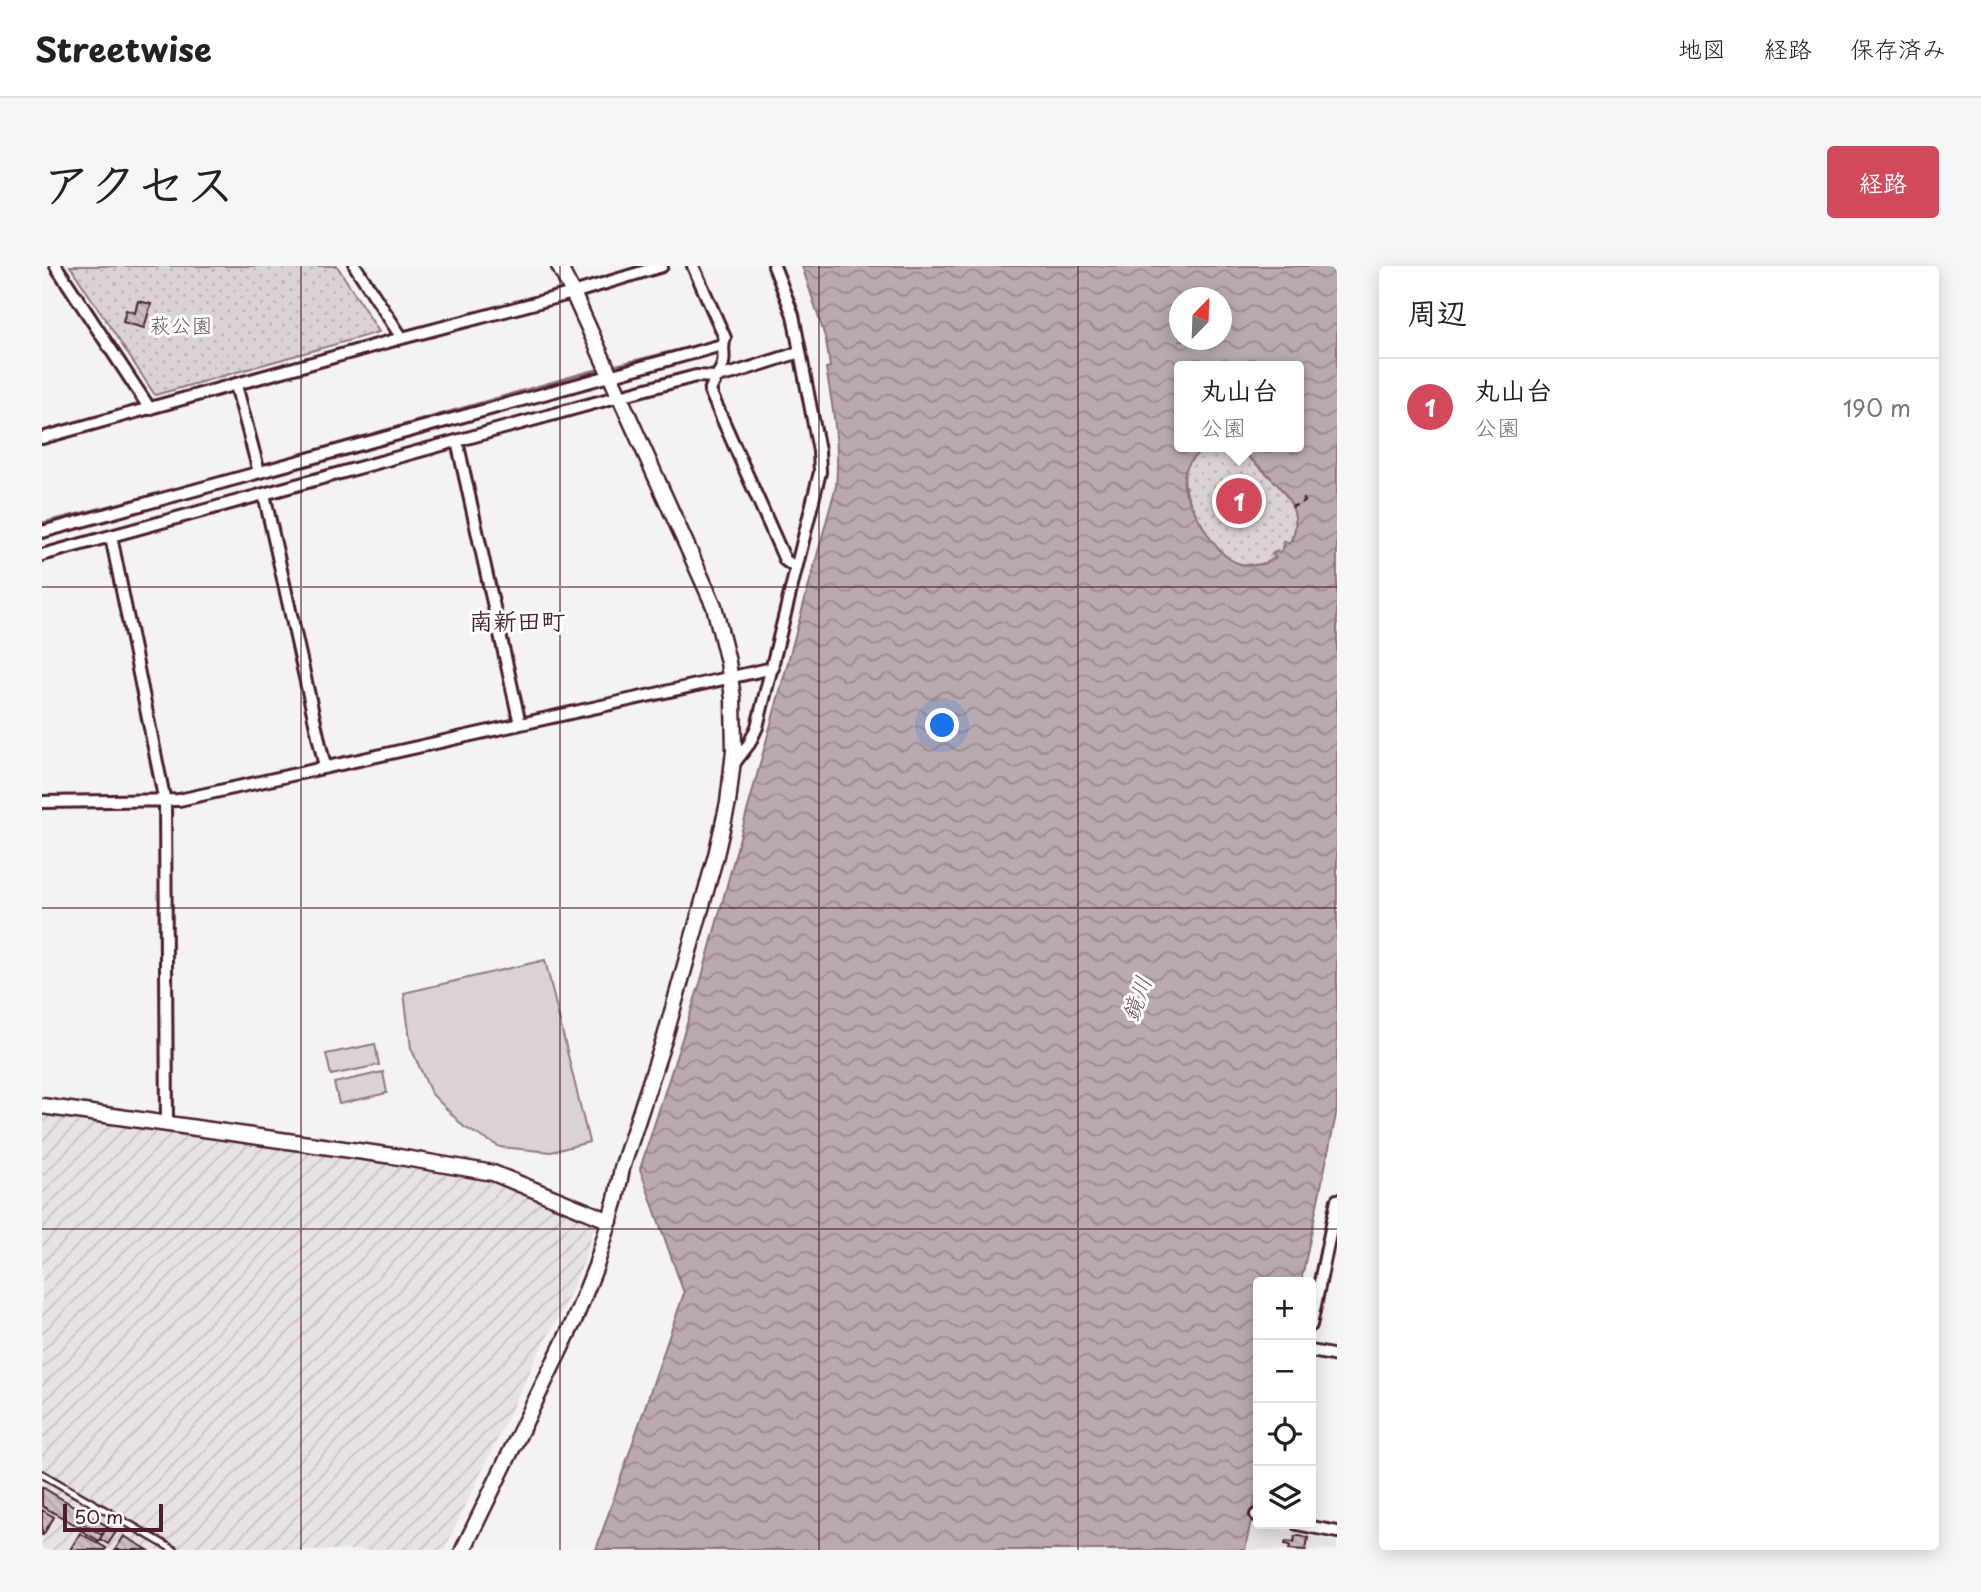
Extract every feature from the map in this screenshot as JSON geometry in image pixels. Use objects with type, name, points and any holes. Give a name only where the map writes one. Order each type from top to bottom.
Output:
[{"type":"street","points":[[56,266],[150,409]]},
{"type":"street","points":[[355,266],[402,338]]},
{"type":"street","points":[[463,1550],[574,1321],[610,1221],[622,1168],[664,1037],[716,855],[728,803],[733,765],[730,677],[714,607],[559,266]]},
{"type":"street","points":[[44,433],[150,409],[662,266]]},
{"type":"street","points":[[693,266],[725,338],[722,345],[723,363],[710,391],[785,560],[796,568]]},
{"type":"street","points":[[733,765],[749,744],[757,727],[820,472],[819,451],[793,315],[774,266]]},
{"type":"street","points":[[42,532],[722,345]]},
{"type":"street","points":[[42,555],[620,396],[696,376],[715,377],[800,352]]},
{"type":"street","points":[[236,385],[259,472]]},
{"type":"street","points":[[457,441],[520,724]]},
{"type":"street","points":[[264,494],[325,767]]},
{"type":"street","points":[[111,536],[166,802],[167,1125]]},
{"type":"street","points":[[42,802],[166,802],[773,668]]},
{"type":"street","points":[[42,1106],[393,1156],[493,1173],[610,1221]]},
{"type":"street","points":[[1316,1301],[1337,1200]]},
{"type":"street","points":[[1316,1352],[1337,1356]]},
{"type":"street","points":[[1316,1528],[1337,1532]]},
{"type":"lane","points":[[42,1474],[174,1550]]},
{"type":"path","points":[[1292,507],[1305,501]]},
{"type":"shaded area","points":[[42,1112],[487,1179],[591,1221],[594,1228],[583,1264],[564,1307],[540,1350],[444,1550],[42,1550]]},
{"type":"shaded area","points":[[1252,1524],[1253,1529],[1276,1529],[1337,1542],[1337,1550],[1246,1550]]},
{"type":"green space","name":"萩公園","points":[[70,266],[337,266],[379,332],[155,395]]},
{"type":"green space","points":[[1200,452],[1243,452],[1284,492],[1295,517],[1295,530],[1289,544],[1285,541],[1276,557],[1268,562],[1249,565],[1231,561],[1219,553],[1187,493],[1185,473],[1188,464]]},
{"type":"green space","points":[[545,960],[589,1142],[551,1152],[500,1147],[464,1127],[431,1093],[411,1048],[404,993]]},
{"type":"green space","points":[[375,1044],[379,1065],[331,1075],[326,1054]]},
{"type":"green space","points":[[383,1072],[387,1093],[339,1104],[334,1083]]},
{"type":"water","name":"鏡川","points":[[802,266],[1337,266],[1337,1110],[1302,1277],[1253,1277],[1253,1511],[1245,1550],[596,1550],[684,1293],[640,1169],[701,980],[836,486],[836,442],[826,368],[830,367],[826,340]],"holes":[[[1174,361],[1304,361],[1304,452],[1243,452],[1274,481],[1291,504],[1295,530],[1289,544],[1285,541],[1285,546],[1279,553],[1276,551],[1272,554],[1276,558],[1250,566],[1239,564],[1213,543],[1186,496],[1184,474],[1200,452],[1174,452]]]},
{"type":"building","points":[[138,301],[151,304],[144,328],[123,322],[126,310],[135,313]]},
{"type":"building","points":[[42,1487],[87,1514],[79,1527],[42,1506]]},
{"type":"building","points":[[42,1510],[54,1517],[43,1535],[42,1535]]},
{"type":"building","points":[[87,1515],[108,1526],[102,1535],[82,1523]]},
{"type":"building","points":[[82,1523],[102,1535],[99,1541],[79,1529]]},
{"type":"building","points":[[107,1527],[116,1532],[108,1544],[100,1539]]},
{"type":"building","points":[[80,1533],[106,1548],[105,1550],[70,1550]]},
{"type":"building","points":[[124,1536],[138,1544],[148,1550],[115,1550]]},
{"type":"building","points":[[1295,1536],[1308,1538],[1306,1550],[1289,1549],[1290,1545],[1285,1544],[1286,1541],[1294,1542]]},
{"type":"waterway","points":[[326,448],[588,373],[690,348]]},
{"type":"waterway","points":[[42,524],[153,496]]},
{"type":"place","name":"丸山台","points":[[1239,501]]},
{"type":"district","name":"南新田町","points":[[517,622]]}]
